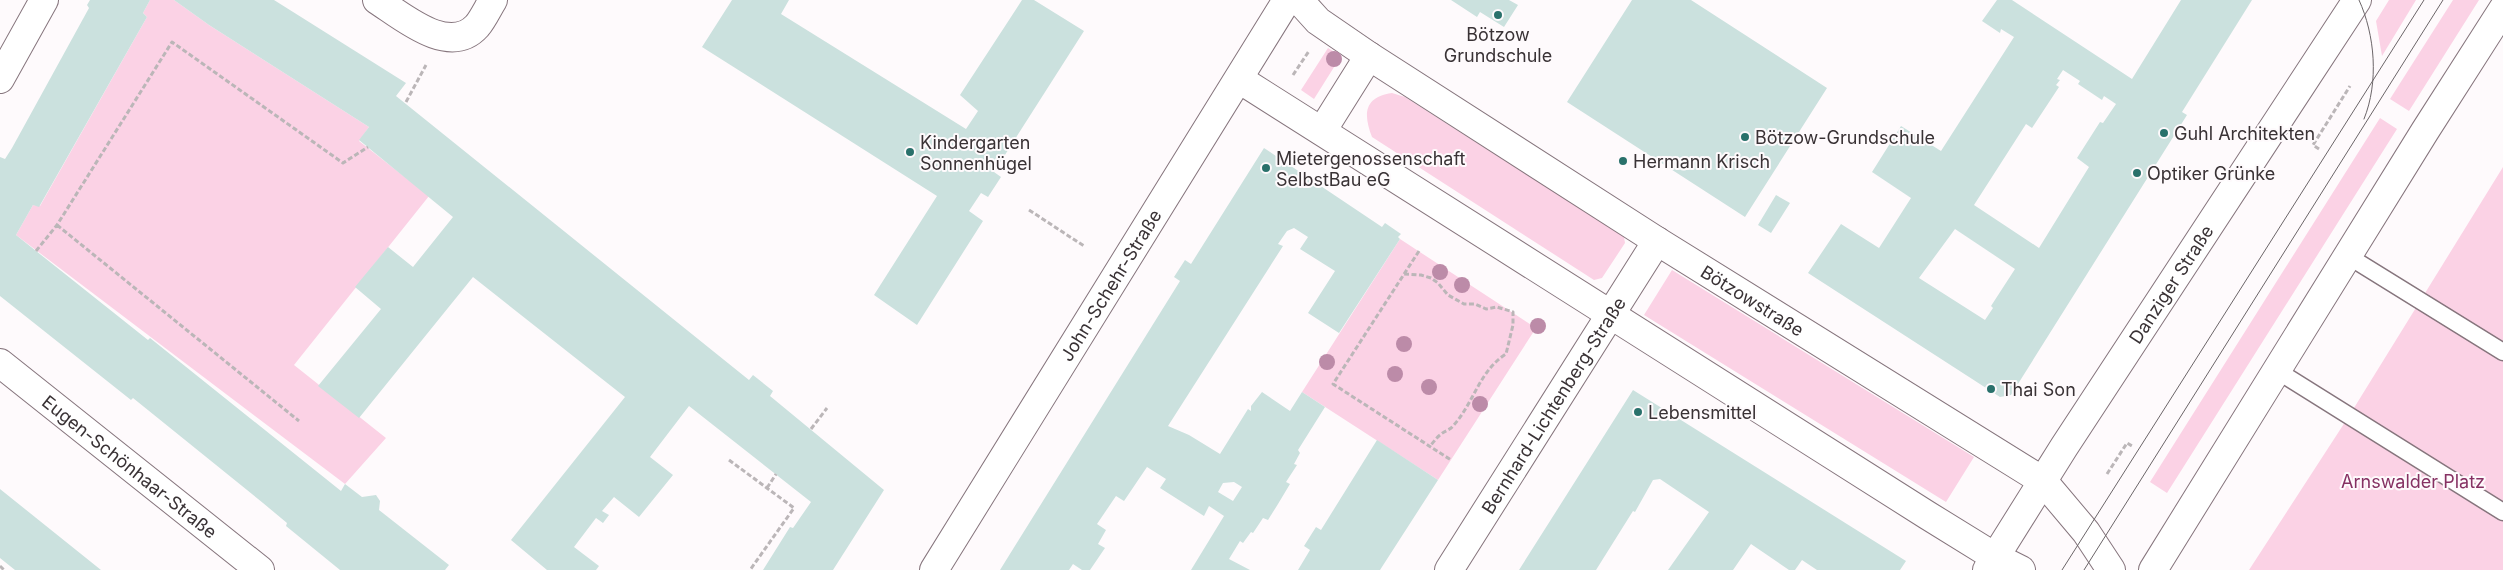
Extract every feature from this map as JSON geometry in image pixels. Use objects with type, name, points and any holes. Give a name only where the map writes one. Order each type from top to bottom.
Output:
[{"type":"street","points":[[0,79],[44,0]]},
{"type":"street","points":[[377,0],[428,33],[452,38],[465,35],[476,27],[493,0]]},
{"type":"street","name":"John-Schehr-Straße","points":[[934,570],[1288,0]]},
{"type":"street","name":"Bötzowstraße","points":[[1300,0],[1318,21],[1369,56],[1657,241],[2043,481],[2086,532],[2111,570]]},
{"type":"street","name":"Danziger Straße","points":[[1991,564],[2043,481],[2357,0]]},
{"type":"street","points":[[2153,570],[2276,370],[2502,14]]},
{"type":"street","points":[[1322,131],[1369,56]]},
{"type":"street","points":[[1239,79],[1611,314],[1991,564],[2021,570]]},
{"type":"street","name":"Bernhard-Lichtenberg-Straße","points":[[1450,570],[1657,241]]},
{"type":"street","name":"Eugen-Schönhaar-Straße","points":[[0,363],[260,570]]},
{"type":"lane","points":[[2348,256],[2503,352]]},
{"type":"lane","points":[[2276,370],[2503,512]]},
{"type":"path","points":[[36,251],[57,225],[172,42],[343,163],[368,147]]},
{"type":"path","points":[[1288,82],[1311,47]]},
{"type":"path","points":[[406,102],[427,64]]},
{"type":"path","points":[[2319,148],[2313,145],[2350,86]]},
{"type":"path","points":[[1029,210],[1084,246]]},
{"type":"path","points":[[57,225],[299,421]]},
{"type":"path","points":[[1419,251],[1333,384],[1451,460]]},
{"type":"path","points":[[1404,274],[1431,278],[1456,301],[1475,304],[1486,309],[1497,306],[1513,312],[1513,326],[1506,354],[1494,362],[1482,376],[1472,399],[1452,427],[1440,435],[1430,446]]},
{"type":"path","points":[[811,429],[827,408]]},
{"type":"path","points":[[2107,474],[2127,443],[2132,446]]},
{"type":"path","points":[[729,460],[794,508],[750,570]]},
{"type":"path","points":[[767,488],[776,474]]},
{"type":"path","points":[[0,566],[4,570]]},
{"type":"green space","points":[[150,0],[174,0],[209,25],[369,127],[359,141],[429,196],[294,365],[386,438],[345,484],[16,235],[33,205],[40,206],[147,17],[143,13]]},
{"type":"green space","points":[[2389,0],[2416,0],[2382,56],[2376,21]]},
{"type":"green space","points":[[2453,0],[2479,0],[2409,111],[2390,99]]},
{"type":"green space","points":[[1328,48],[1341,56],[1314,99],[1301,90]]},
{"type":"green space","points":[[1392,93],[1405,97],[1624,237],[1625,243],[1602,278],[1594,280],[1372,137],[1367,121],[1368,108],[1376,98]]},
{"type":"green space","points":[[2380,118],[2397,129],[2167,493],[2150,482]]},
{"type":"green space","name":"Arnswalder Platz","points":[[2503,167],[2503,570],[2249,570],[2349,416]]},
{"type":"green space","points":[[1400,239],[1536,328],[1438,480],[1302,392]]},
{"type":"green space","points":[[1672,270],[1974,457],[1946,502],[1644,315]]},
{"type":"building","points":[[90,0],[150,0],[143,13],[147,17],[39,207],[33,205],[16,235],[148,340],[150,338],[341,491],[345,484],[362,497],[376,495],[380,501],[379,510],[449,565],[445,570],[340,570],[286,526],[287,523],[263,503],[133,398],[131,400],[0,296],[0,157],[5,159],[12,148],[89,8],[87,5]]},
{"type":"building","points":[[174,0],[274,0],[406,83],[396,96],[749,380],[753,375],[773,391],[770,396],[884,490],[833,570],[763,570],[790,527],[793,528],[811,502],[689,406],[650,457],[673,475],[639,517],[614,497],[602,511],[609,515],[603,523],[596,518],[574,547],[599,566],[596,570],[547,570],[511,540],[625,397],[473,277],[359,418],[318,386],[381,309],[355,287],[388,247],[413,267],[453,217],[359,140],[369,127],[209,25]]},
{"type":"building","points":[[732,0],[789,0],[781,14],[966,129],[978,111],[960,95],[1022,0],[1034,0],[1084,31],[994,172],[1001,177],[988,197],[981,193],[969,211],[983,221],[917,325],[874,295],[937,196],[702,47]]},
{"type":"building","name":"Bötzow Grundschule","points":[[1451,0],[1509,0],[1518,5],[1504,27],[1480,12],[1477,17]]},
{"type":"building","points":[[1632,0],[1691,0],[1827,88],[1745,217],[1567,102]]},
{"type":"building","points":[[1997,0],[2012,0],[2132,79],[2181,0],[2252,0],[2182,112],[2187,115],[2011,395],[2000,397],[1808,273],[1841,224],[1879,248],[1911,198],[1872,172],[1901,126],[1941,151],[2014,37],[2001,29],[2000,33],[1982,21]],"holes":[[[2063,70],[2080,81],[2078,84],[2102,100],[2104,96],[2116,104],[2103,123],[2100,122],[2077,158],[2089,167],[2039,248],[1974,205],[2026,124],[2032,128],[2059,87],[2056,85],[2060,80],[2057,79]],[[1955,229],[2015,269],[1991,306],[1993,308],[1985,320],[1919,278]]]},
{"type":"building","points":[[1264,148],[1382,227],[1385,223],[1401,234],[1398,237],[1400,239],[1339,333],[1308,313],[1335,271],[1300,249],[1308,237],[1294,228],[1287,231],[1278,244],[1283,246],[1168,426],[1189,435],[1220,454],[1248,409],[1251,411],[1251,406],[1262,392],[1290,411],[1302,392],[1325,407],[1298,450],[1300,453],[1294,464],[1297,465],[1286,482],[1290,484],[1268,520],[1263,518],[1253,533],[1251,532],[1243,543],[1240,541],[1229,559],[1250,570],[1191,570],[1224,516],[1209,506],[1204,516],[1160,488],[1166,479],[1147,467],[1124,501],[1116,496],[1097,524],[1106,530],[1098,544],[1105,548],[1090,570],[1082,570],[1073,564],[1069,570],[1000,570],[1180,281],[1174,277],[1185,260],[1191,264]],"holes":[[[1234,482],[1242,487],[1233,501],[1218,492],[1223,483]]]},
{"type":"building","points":[[1776,195],[1790,203],[1771,233],[1758,225]]},
{"type":"building","points":[[1633,390],[1906,561],[1900,570],[1817,570],[1802,560],[1795,570],[1789,570],[1751,544],[1733,570],[1668,570],[1709,512],[1660,479],[1653,480],[1635,512],[1633,511],[1596,570],[1519,570]]},
{"type":"building","points":[[1377,440],[1438,480],[1380,570],[1298,570],[1310,550],[1304,546],[1316,527],[1321,530]]},
{"type":"building","points":[[0,489],[101,570],[15,570],[0,558]]},
{"type":"tram line","points":[[2359,0],[2369,28],[2373,59],[2372,90],[2364,119]]},
{"type":"tram line","points":[[2062,570],[2424,0]]},
{"type":"tram line","points":[[2084,570],[2443,0]]},
{"type":"place","name":"Bötzow Grundschule","points":[[1498,15]]},
{"type":"place","name":"Guhl Architekten","points":[[2164,133]]},
{"type":"place","name":"Bötzow-Grundschule","points":[[1745,137]]},
{"type":"place","name":"Kindergarten Sonnenhügel","points":[[910,152]]},
{"type":"place","name":"Hermann Krisch","points":[[1623,161]]},
{"type":"place","name":"Mietergenossenschaft SelbstBau eG","points":[[1266,168]]},
{"type":"place","name":"Optiker Grünke","points":[[2137,173]]},
{"type":"place","name":"Thai Son","points":[[1991,389]]},
{"type":"place","name":"Lebensmittel","points":[[1638,412]]}]
